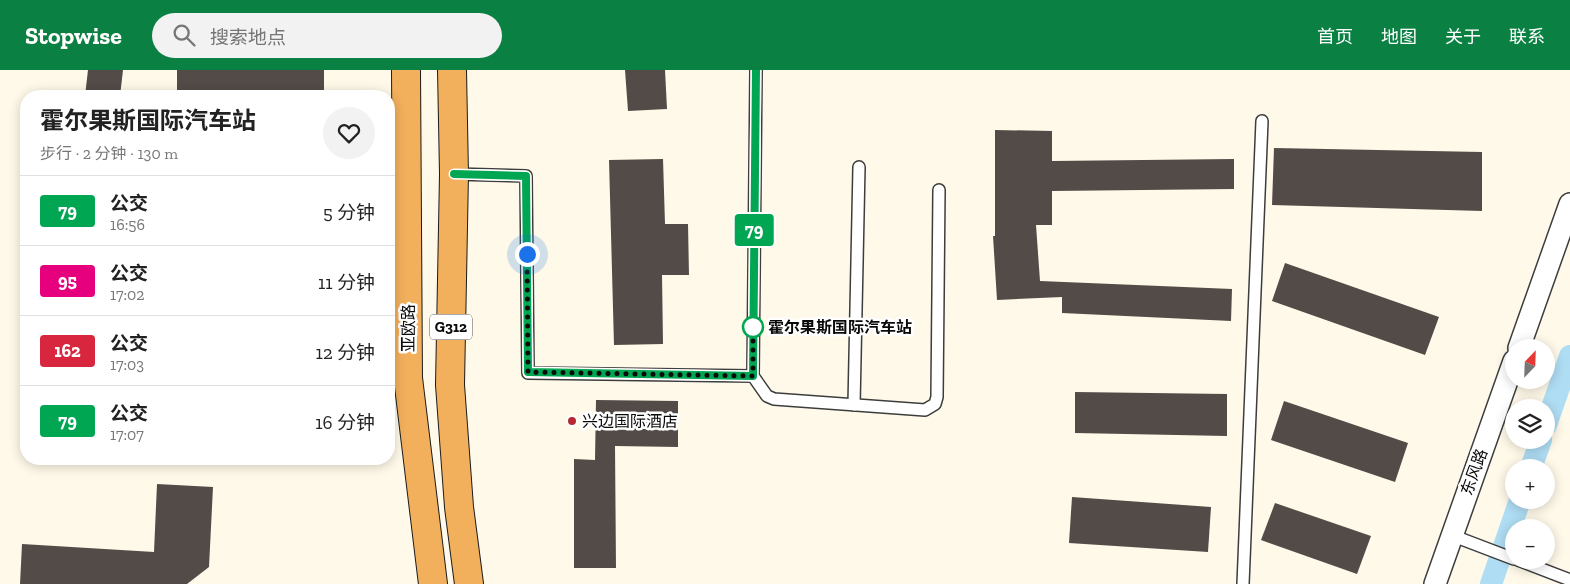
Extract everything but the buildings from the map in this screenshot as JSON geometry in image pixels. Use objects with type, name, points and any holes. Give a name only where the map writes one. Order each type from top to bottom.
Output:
[{"type":"highway","name":"亚欧路","points":[[406,70],[408,378],[433,584]]},
{"type":"highway","name":"G312","points":[[452,70],[454,174],[450,385],[459,507],[469,584]]},
{"type":"street","points":[[1522,339],[1570,204]]},
{"type":"street","name":"东风路","points":[[1434,584],[1505,386]]},
{"type":"lane","points":[[756,70],[753,376],[770,398],[925,410],[932,407],[937,401],[939,190]]},
{"type":"lane","points":[[1243,584],[1262,121]]},
{"type":"lane","points":[[854,405],[859,167]]},
{"type":"lane","points":[[454,174],[526,176],[528,372],[753,376]]},
{"type":"lane","points":[[1452,535],[1505,555]]},
{"type":"lane","points":[[1541,569],[1570,580]]},
{"type":"waterway","points":[[1555,399],[1570,356]]},
{"type":"waterway","points":[[1534,459],[1538,449]]},
{"type":"waterway","points":[[1491,584],[1517,509]]},
{"type":"bus line","name":"79","points":[[454,174],[526,176],[528,372],[753,376],[756,70]]},
{"type":"place","name":"霍尔果斯国际汽车站","points":[[753,327]]},
{"type":"place","name":"兴边国际酒店","points":[[572,421]]},
{"type":"route","points":[[527,254],[528,372],[753,376],[753,319],[753,327]]}]
